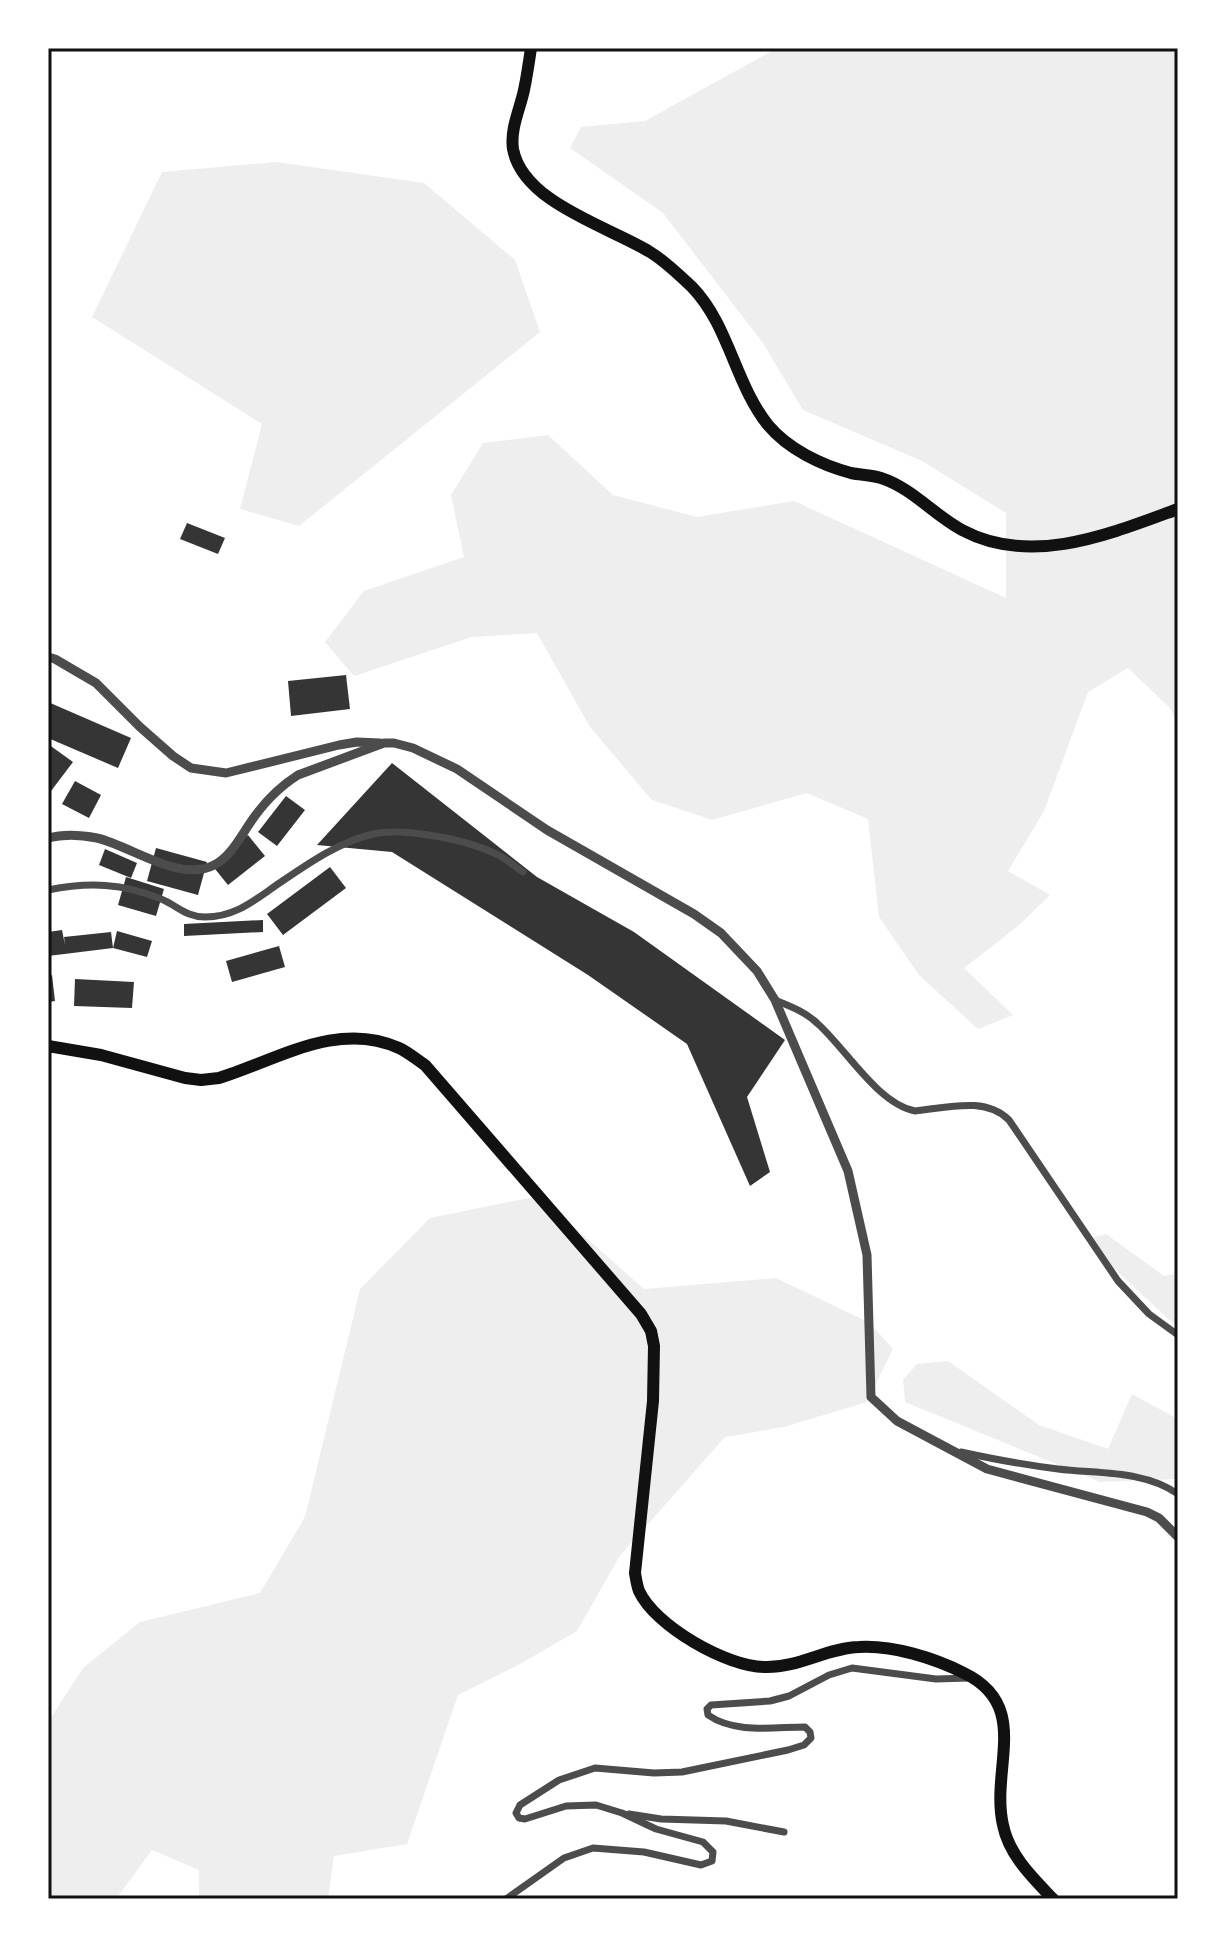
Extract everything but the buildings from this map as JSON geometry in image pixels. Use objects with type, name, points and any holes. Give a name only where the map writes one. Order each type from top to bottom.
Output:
[{"type":"highway","points":[[531,48],[513,136],[513,147],[521,168],[550,198],[652,253],[690,286],[708,309],[750,397],[785,442],[830,466],[882,478],[962,531],[1009,547],[1033,548],[1086,540],[1178,509]]},
{"type":"highway","points":[[48,1046],[101,1055],[201,1080],[219,1078],[327,1040],[354,1037],[399,1048],[425,1065],[641,1314],[651,1331],[654,1346],[653,1401],[635,1573],[639,1590],[647,1604],[682,1634],[720,1656],[751,1666],[787,1665],[841,1649],[882,1648],[946,1664],[975,1678],[996,1698],[1005,1720],[1000,1807],[1008,1843],[1053,1899]]},
{"type":"street","points":[[48,657],[96,683],[140,727],[191,768],[226,773],[357,742],[413,748],[457,769],[547,830],[721,933],[757,971],[775,1000],[848,1171],[867,1255],[871,1397],[897,1421],[947,1450],[1003,1475],[1147,1512],[1159,1518],[1178,1537]]},
{"type":"street","points":[[48,838],[58,835],[97,838],[187,871],[205,870],[219,863],[230,852],[251,822],[285,784],[298,775],[384,743]]},
{"type":"street","points":[[48,890],[85,884],[120,886],[164,900],[191,916],[221,916],[239,910],[334,849],[374,833],[429,834],[467,843],[498,855],[523,872]]},
{"type":"street","points":[[775,1000],[798,1009],[817,1023],[883,1092],[905,1109],[915,1111],[979,1106],[999,1110],[1017,1130],[1118,1281],[1149,1314],[1178,1335]]},
{"type":"street","points":[[947,1450],[1035,1466],[1132,1476],[1167,1486],[1178,1494]]},
{"type":"street","points":[[784,1832],[726,1821],[661,1819],[582,1804],[558,1807],[525,1819],[519,1818],[516,1813],[520,1805],[531,1797],[581,1771],[606,1767],[654,1773],[682,1772],[788,1750],[804,1745],[811,1738],[805,1727],[753,1728],[721,1722],[707,1714],[707,1708],[713,1704],[770,1701],[789,1696],[829,1675],[852,1668],[936,1679],[975,1678]]},
{"type":"street","points":[[506,1899],[564,1858],[593,1848],[644,1852],[701,1865],[708,1864],[714,1858],[711,1849],[703,1842],[656,1829],[622,1813]]},
{"type":"shaded area","points":[[777,48],[1178,48],[1178,725],[1170,708],[1128,668],[1088,692],[1044,811],[1008,871],[1050,895],[1018,926],[964,968],[1013,1015],[978,1029],[919,975],[879,917],[868,819],[807,793],[712,820],[652,800],[590,727],[537,633],[472,637],[354,676],[325,642],[364,591],[464,557],[451,495],[483,443],[548,435],[613,495],[697,517],[794,501],[1006,598],[1006,513],[922,461],[803,410],[763,343],[663,213],[570,148],[581,127],[645,121]]},
{"type":"shaded area","points":[[276,162],[424,183],[515,260],[540,332],[299,526],[240,509],[262,424],[92,317],[162,172]]},
{"type":"shaded area","points":[[539,1196],[644,1289],[776,1278],[870,1323],[893,1349],[867,1402],[784,1427],[725,1437],[619,1557],[577,1631],[458,1695],[407,1844],[334,1856],[328,1899],[199,1899],[199,1870],[152,1850],[116,1899],[48,1899],[48,1722],[83,1668],[140,1622],[260,1593],[305,1517],[360,1289],[430,1218]]},
{"type":"shaded area","points":[[1106,1234],[1164,1276],[1178,1273],[1178,1328],[1103,1258],[1090,1238]]},
{"type":"shaded area","points":[[948,1361],[1039,1425],[1108,1449],[1132,1394],[1176,1418],[1178,1415],[1178,1479],[1100,1482],[905,1402],[903,1380],[917,1364]]}]
